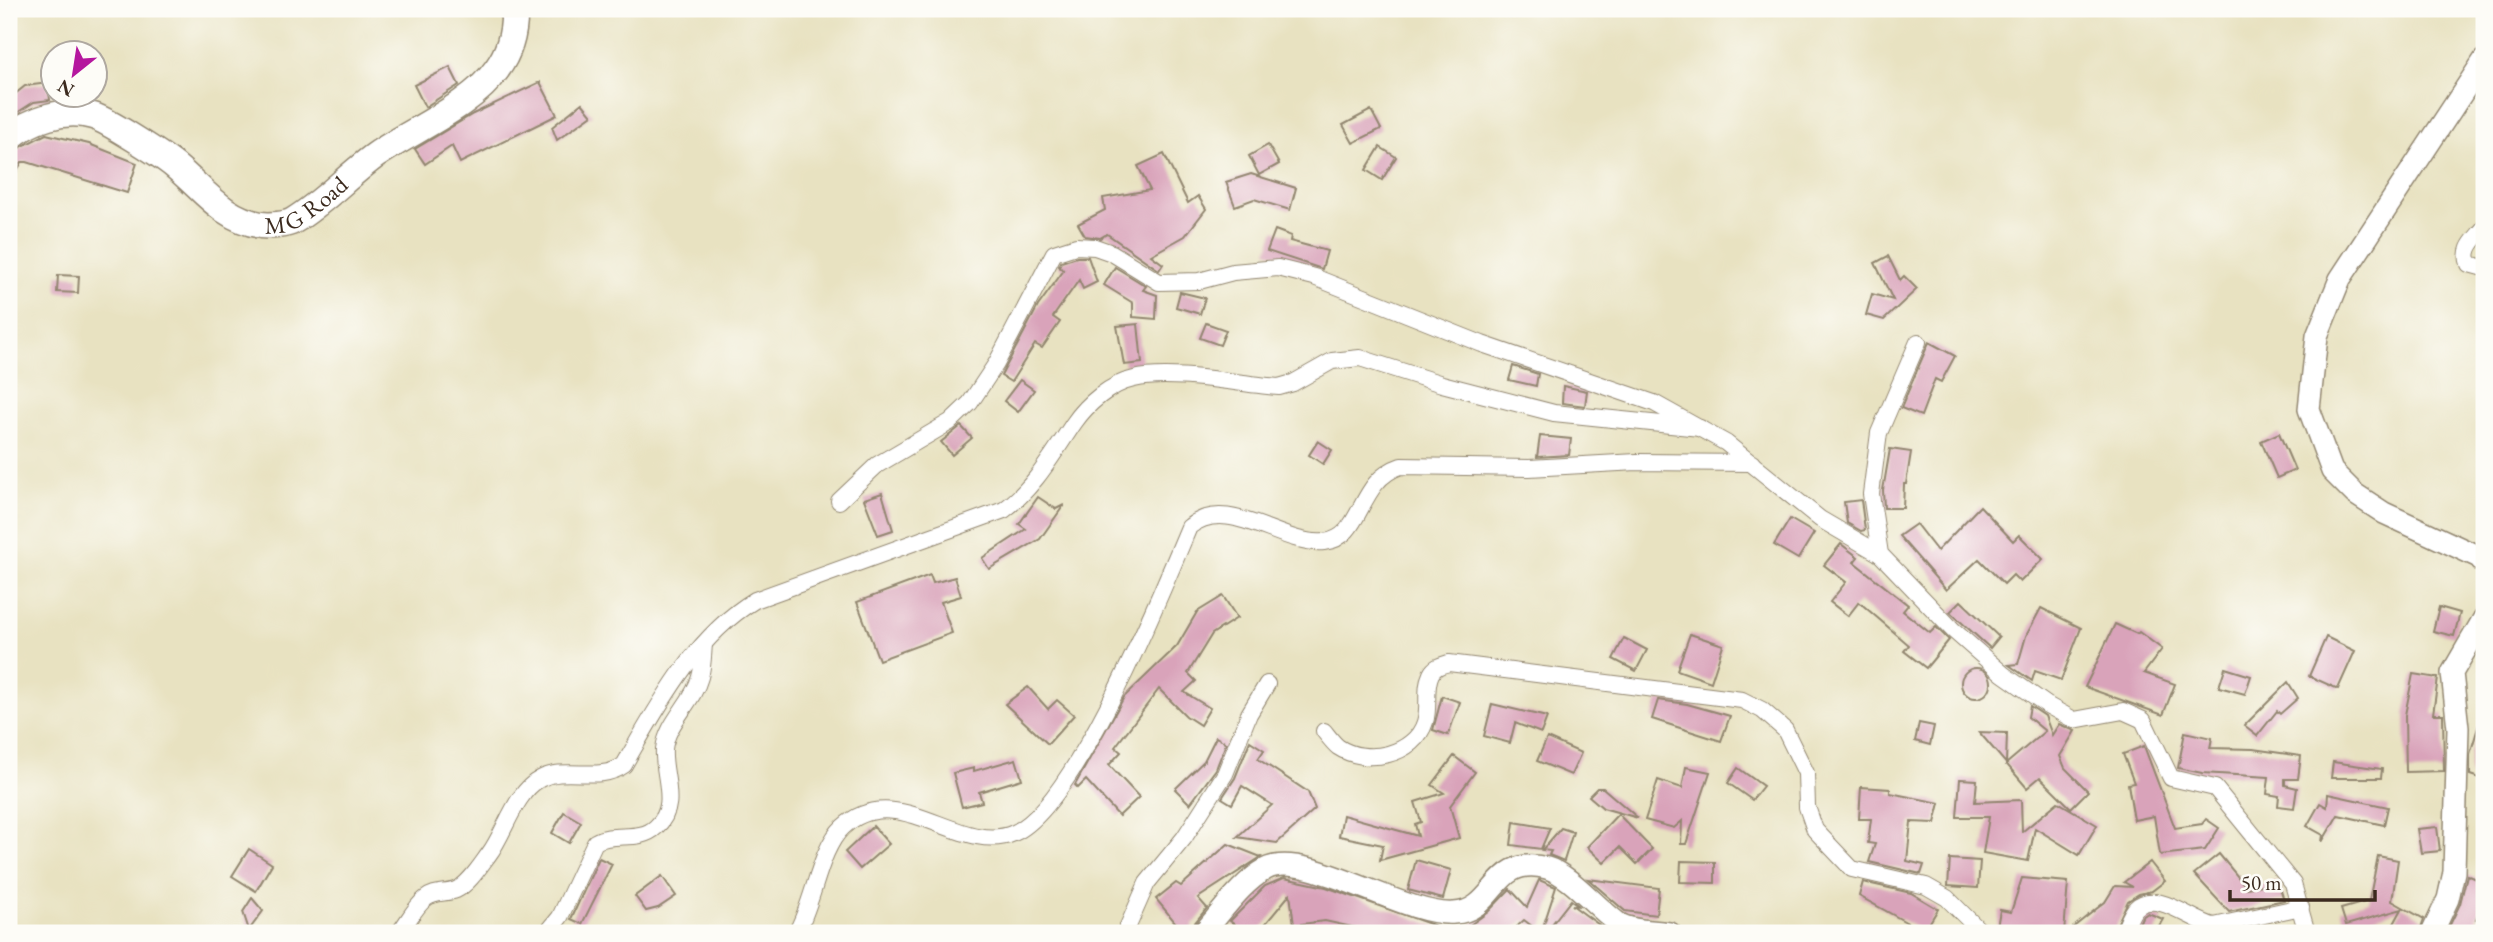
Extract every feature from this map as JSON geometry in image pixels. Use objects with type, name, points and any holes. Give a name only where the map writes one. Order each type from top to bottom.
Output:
[{"type":"main road","name":"MG Road","points":[[9,138],[25,125],[55,115],[94,116],[174,165],[205,197],[236,217],[263,226],[289,223],[375,156],[480,89],[497,69],[509,46],[515,26],[514,9]]},
{"type":"street","points":[[2484,60],[2340,279],[2317,336],[2309,409],[2332,471],[2355,494],[2384,513],[2479,557],[2484,564]]},
{"type":"street","points":[[2484,228],[2468,248],[2466,256],[2469,264],[2484,268]]},
{"type":"street","points":[[839,501],[877,465],[950,422],[970,403],[996,364],[1054,253],[1076,246],[1095,247],[1112,253],[1159,282],[1199,281],[1233,272],[1278,268],[1314,277],[1482,344],[1625,391],[1700,428],[1752,463],[1820,519],[1880,554],[1953,630],[2003,674],[2047,705],[2074,720],[2123,711],[2143,720],[2171,778],[2215,788],[2276,859],[2293,884],[2307,933]]},
{"type":"street","points":[[1880,554],[1871,494],[1879,433],[1918,342]]},
{"type":"street","points":[[399,933],[425,899],[435,893],[460,888],[471,876],[491,851],[529,787],[539,779],[554,774],[615,771],[624,765],[704,642],[733,613],[755,600],[1004,510],[1024,495],[1079,416],[1105,392],[1134,379],[1171,377],[1279,387],[1293,383],[1332,361],[1360,358],[1442,384],[1554,413],[1700,428]]},
{"type":"street","points":[[796,933],[829,846],[843,827],[860,816],[885,811],[921,815],[982,839],[998,839],[1032,823],[1099,722],[1133,658],[1189,527],[1197,520],[1230,517],[1312,542],[1327,542],[1341,537],[1349,529],[1375,483],[1385,471],[1401,466],[1529,468],[1637,462],[1752,463]]},
{"type":"street","points":[[2432,933],[2448,899],[2454,872],[2458,728],[2452,673],[2484,618]]},
{"type":"street","points":[[547,933],[560,917],[595,842],[602,838],[634,837],[650,832],[659,825],[667,811],[670,794],[664,752],[667,736],[700,677],[704,642]]},
{"type":"street","points":[[1324,731],[1338,747],[1356,754],[1388,755],[1407,747],[1421,732],[1426,720],[1432,673],[1438,666],[1449,663],[1742,700],[1762,710],[1785,730],[1806,773],[1807,807],[1815,830],[1852,869],[1926,886],[1947,898],[1982,933]]},
{"type":"street","points":[[1125,933],[1147,883],[1184,838],[1225,774],[1249,714],[1266,684]]},
{"type":"street","points":[[1203,933],[1248,882],[1270,867],[1299,866],[1402,903],[1453,914],[1477,905],[1512,868],[1527,864],[1551,869],[1620,924],[1670,933]]},
{"type":"street","points":[[2123,933],[2136,908],[2146,902],[2159,902],[2202,924],[2214,926],[2301,907]]},
{"type":"building","points":[[450,67],[459,85],[425,107],[414,85]]},
{"type":"building","points":[[540,82],[557,115],[460,163],[452,146],[425,164],[415,149],[473,114]]},
{"type":"building","points":[[38,84],[38,102],[9,118],[9,99],[25,86]]},
{"type":"building","points":[[582,103],[592,115],[557,140],[552,127]]},
{"type":"building","points":[[1371,110],[1381,129],[1353,143],[1343,125]]},
{"type":"building","points":[[46,134],[89,144],[137,163],[127,193],[27,162],[22,162],[9,184],[9,153]]},
{"type":"building","points":[[1268,145],[1279,164],[1259,175],[1249,156]]},
{"type":"building","points":[[1380,147],[1396,157],[1382,180],[1366,170]]},
{"type":"building","points":[[1164,154],[1188,203],[1198,196],[1206,209],[1185,236],[1151,255],[1163,264],[1159,270],[1107,234],[1100,238],[1085,236],[1078,224],[1105,210],[1103,198],[1150,190],[1138,166]]},
{"type":"building","points":[[1251,174],[1296,188],[1290,210],[1254,199],[1235,206],[1226,182]]},
{"type":"building","points":[[1275,230],[1291,236],[1290,241],[1327,251],[1322,269],[1267,251]]},
{"type":"building","points":[[1888,256],[1900,280],[1904,276],[1917,289],[1884,320],[1866,315],[1872,294],[1893,300],[1875,263]]},
{"type":"building","points":[[1088,257],[1097,282],[1083,289],[1079,280],[1053,317],[1060,322],[1042,348],[1035,344],[1011,382],[1001,376],[1038,306],[1064,270],[1059,267],[1061,262]]},
{"type":"building","points":[[1115,267],[1146,286],[1143,290],[1157,295],[1156,319],[1133,317],[1133,303],[1104,285]]},
{"type":"building","points":[[58,275],[79,276],[78,293],[57,292]]},
{"type":"building","points":[[1180,292],[1205,298],[1200,314],[1176,307]]},
{"type":"building","points":[[1206,323],[1226,330],[1220,345],[1200,338]]},
{"type":"building","points":[[1138,324],[1142,363],[1124,365],[1117,326]]},
{"type":"building","points":[[1929,342],[1955,356],[1941,382],[1935,379],[1921,416],[1901,408]]},
{"type":"building","points":[[1513,366],[1538,374],[1536,386],[1509,380]]},
{"type":"building","points":[[1020,380],[1034,390],[1018,412],[1004,401]]},
{"type":"building","points":[[1563,386],[1587,391],[1585,406],[1562,403]]},
{"type":"building","points":[[961,426],[972,438],[952,455],[941,442]]},
{"type":"building","points":[[2279,433],[2295,470],[2277,478],[2261,441]]},
{"type":"building","points":[[1540,436],[1571,439],[1569,455],[1537,457]]},
{"type":"building","points":[[1318,441],[1332,450],[1323,464],[1309,455]]},
{"type":"building","points":[[1890,449],[1911,452],[1904,484],[1903,508],[1884,508],[1883,490]]},
{"type":"building","points":[[882,493],[893,530],[878,535],[864,499]]},
{"type":"building","points":[[1038,497],[1056,509],[1064,505],[1040,539],[989,569],[982,558],[1026,529],[1019,524]]},
{"type":"building","points":[[1861,500],[1865,530],[1861,531],[1847,523],[1844,502]]},
{"type":"building","points":[[1980,506],[2013,541],[2019,535],[2043,559],[2020,582],[2013,575],[2004,584],[1979,559],[1946,590],[1899,536],[1916,524],[1937,551]]},
{"type":"building","points":[[1790,519],[1814,533],[1798,559],[1774,545]]},
{"type":"building","points":[[1841,544],[1858,557],[1854,562],[1908,605],[1903,611],[1930,633],[1936,627],[1949,640],[1926,668],[1904,651],[1909,645],[1859,602],[1848,616],[1830,602],[1846,582],[1824,565]]},
{"type":"building","points":[[930,575],[933,583],[955,577],[961,596],[941,602],[952,633],[879,660],[857,602]]},
{"type":"building","points":[[1223,596],[1237,618],[1212,634],[1188,673],[1196,681],[1184,692],[1210,708],[1200,725],[1186,716],[1159,689],[1115,747],[1121,752],[1109,765],[1139,797],[1119,816],[1086,780],[1078,788],[1075,785],[1124,697],[1177,646],[1197,612]]},
{"type":"building","points":[[1961,601],[1999,637],[1990,648],[1950,612]]},
{"type":"building","points":[[2439,607],[2460,613],[2454,636],[2433,631]]},
{"type":"building","points":[[2041,608],[2081,628],[2061,680],[2035,671],[2032,681],[2009,665],[2018,664],[2026,636]]},
{"type":"building","points":[[2115,624],[2137,634],[2139,632],[2162,649],[2144,673],[2175,684],[2163,715],[2085,687]]},
{"type":"building","points":[[1690,634],[1723,645],[1711,682],[1677,670]]},
{"type":"building","points":[[2326,637],[2355,651],[2338,689],[2309,676]]},
{"type":"building","points":[[1624,638],[1647,650],[1636,671],[1613,659]]},
{"type":"building","points":[[1976,668],[1986,673],[1991,683],[1986,693],[1976,698],[1966,693],[1961,683],[1966,673]]},
{"type":"building","points":[[2225,668],[2251,676],[2245,694],[2219,687]]},
{"type":"building","points":[[2413,674],[2438,678],[2433,714],[2443,714],[2444,771],[2406,772],[2405,715]]},
{"type":"building","points":[[2288,682],[2298,698],[2280,714],[2277,711],[2257,736],[2244,726]]},
{"type":"building","points":[[1028,687],[1048,709],[1057,700],[1074,715],[1048,744],[1005,704]]},
{"type":"building","points":[[1442,696],[1460,702],[1448,735],[1433,730]]},
{"type":"building","points":[[1658,700],[1687,704],[1730,716],[1721,741],[1652,719]]},
{"type":"building","points":[[1492,704],[1547,717],[1541,733],[1515,723],[1510,743],[1484,736]]},
{"type":"building","points":[[2030,706],[2045,716],[2052,735],[2059,724],[2075,731],[2060,756],[2065,768],[2088,791],[2071,808],[2040,777],[2027,788],[2006,764],[2045,731],[2028,717]]},
{"type":"building","points":[[2480,721],[2484,721],[2484,759],[2479,778],[2470,775],[2470,754]]},
{"type":"building","points":[[1919,723],[1934,726],[1930,745],[1915,741]]},
{"type":"building","points":[[1979,732],[2007,733],[2006,764]]},
{"type":"building","points":[[2185,732],[2212,738],[2210,748],[2253,749],[2301,756],[2298,779],[2285,779],[2285,785],[2297,788],[2294,808],[2278,806],[2279,796],[2267,794],[2269,777],[2202,773],[2178,768]]},
{"type":"building","points":[[1216,737],[1226,743],[1216,769],[1190,804],[1175,789],[1204,761]]},
{"type":"building","points":[[1547,738],[1581,753],[1571,775],[1537,761]]},
{"type":"building","points":[[1250,741],[1264,750],[1258,759],[1308,792],[1315,809],[1277,843],[1237,837],[1272,805],[1242,786],[1232,804],[1222,798],[1235,778]]},
{"type":"building","points":[[2144,746],[2175,828],[2202,824],[2206,819],[2219,828],[2205,850],[2160,855],[2154,816],[2134,820],[2128,784],[2134,783],[2123,754]]},
{"type":"building","points":[[1454,756],[1475,772],[1450,806],[1459,838],[1380,860],[1383,845],[1339,836],[1343,815],[1418,836],[1415,824],[1421,822],[1415,802],[1444,793],[1432,785]]},
{"type":"building","points":[[1016,759],[1022,779],[979,792],[982,802],[962,807],[953,773],[974,768],[974,771]]},
{"type":"building","points":[[2333,762],[2382,769],[2381,778],[2331,778]]},
{"type":"building","points":[[1686,767],[1710,772],[1686,844],[1681,844],[1682,821],[1674,828],[1645,820],[1658,780],[1682,788]]},
{"type":"building","points":[[1738,768],[1763,786],[1752,800],[1728,783]]},
{"type":"building","points":[[1960,779],[1977,780],[1975,802],[2021,800],[2022,832],[2058,802],[2097,825],[2079,855],[2035,828],[2028,861],[1983,853],[1989,817],[1957,817]]},
{"type":"building","points":[[1861,787],[1890,789],[1890,793],[1940,803],[1935,823],[1911,822],[1907,861],[1924,865],[1921,874],[1869,862],[1875,844],[1868,843],[1871,819],[1859,819]]},
{"type":"building","points":[[1597,788],[1603,788],[1638,818],[1603,808],[1589,796]]},
{"type":"building","points":[[2328,794],[2388,807],[2384,825],[2338,815],[2322,842],[2323,835],[2307,826],[2320,803],[2327,807]]},
{"type":"building","points":[[564,812],[581,822],[569,843],[552,833]]},
{"type":"building","points":[[1618,814],[1652,849],[1637,864],[1620,847],[1604,863],[1587,847]]},
{"type":"building","points":[[1514,822],[1550,828],[1541,849],[1511,845]]},
{"type":"building","points":[[873,826],[889,844],[860,869],[845,852]]},
{"type":"building","points":[[2437,827],[2440,851],[2421,853],[2417,829]]},
{"type":"building","points":[[1561,828],[1573,832],[1564,861],[1549,855],[1551,851],[1542,850]]},
{"type":"building","points":[[1228,844],[1261,857],[1198,898],[1207,908],[1190,933],[1184,933],[1156,899],[1176,883],[1181,886]]},
{"type":"building","points":[[249,849],[272,864],[256,891],[232,876]]},
{"type":"building","points":[[2219,854],[2247,888],[2278,882],[2284,900],[2229,912],[2194,874]]},
{"type":"building","points":[[2378,856],[2398,860],[2392,901],[2424,919],[2419,933],[2389,933],[2402,909],[2346,925],[2341,909],[2369,901]]},
{"type":"building","points":[[599,858],[612,864],[582,924],[571,919]]},
{"type":"building","points":[[1950,859],[1980,861],[1978,888],[1948,886]]},
{"type":"building","points":[[1416,860],[1451,870],[1443,899],[1408,890]]},
{"type":"building","points":[[1681,861],[1715,862],[1715,883],[1680,882]]},
{"type":"building","points":[[2150,862],[2165,881],[2152,891],[2139,894],[2128,901],[2113,933],[2066,933],[2105,902],[2115,886],[2133,887],[2124,882]]},
{"type":"building","points":[[2467,875],[2484,882],[2484,899],[2476,919],[2484,923],[2484,933],[2446,933],[2460,904]]},
{"type":"building","points":[[662,876],[676,896],[658,908],[646,911],[635,896]]},
{"type":"building","points":[[1284,878],[1326,887],[1433,925],[1448,933],[1379,933],[1325,921],[1294,925],[1290,894],[1258,933],[1245,933],[1230,921],[1265,886]]},
{"type":"building","points":[[2022,878],[2068,882],[2064,933],[1996,933],[2000,910],[2011,912]]},
{"type":"building","points":[[1588,879],[1659,888],[1656,915],[1625,911]]},
{"type":"building","points":[[1539,880],[1556,887],[1541,933],[1524,920],[1510,933],[1459,933],[1488,912],[1510,889],[1527,907]]},
{"type":"building","points":[[1863,882],[1911,893],[1938,909],[1924,932],[1859,896]]},
{"type":"building","points":[[252,898],[263,911],[249,930],[243,912]]},
{"type":"building","points":[[1571,900],[1579,906],[1572,905],[1610,933],[1545,933]]},
{"type":"building","points":[[2148,913],[2163,919],[2155,933],[2135,933],[2142,917]]}]
